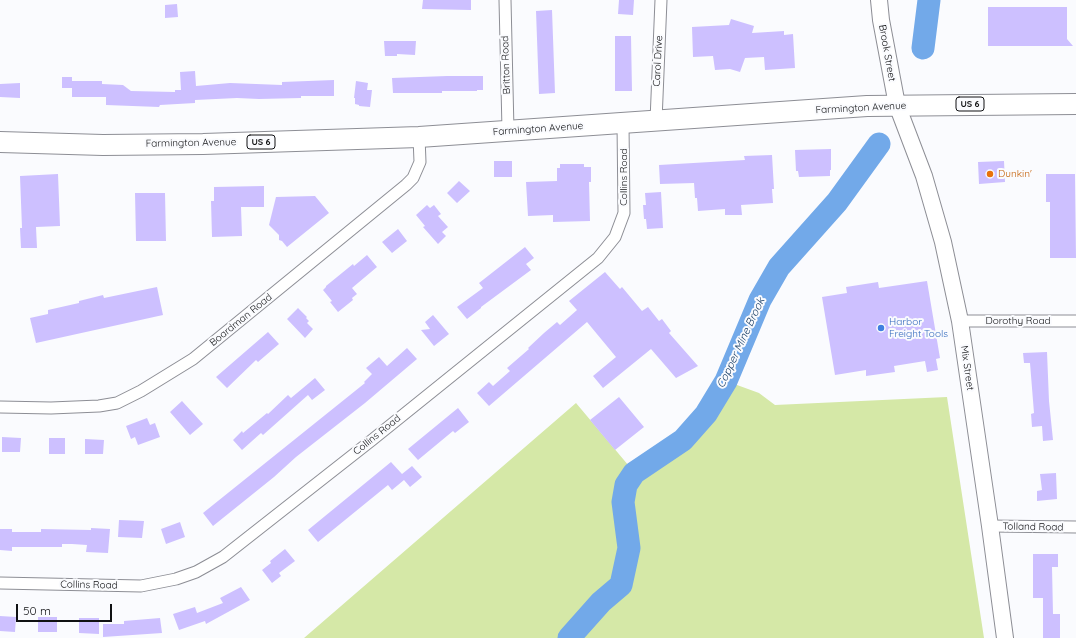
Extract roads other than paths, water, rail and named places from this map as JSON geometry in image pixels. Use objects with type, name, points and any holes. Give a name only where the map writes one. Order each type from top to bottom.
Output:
[{"type":"highway","name":"Farmington Avenue","points":[[0,142],[102,145],[203,144],[419,137],[867,106],[1076,104]]},
{"type":"main road","name":"Brook Street","points":[[879,0],[881,20],[897,105]]},
{"type":"main road","name":"Mix Street","points":[[897,105],[925,181],[943,242],[960,321],[1005,638]]},
{"type":"street","name":"Britton Road","points":[[505,0],[508,130]]},
{"type":"street","name":"Carol Drive","points":[[656,121],[661,0]]},
{"type":"street","name":"Collins Road","points":[[0,583],[141,586],[176,579],[196,572],[223,557],[366,445],[598,258],[615,237],[624,213],[623,124]]},
{"type":"street","name":"Boardman Road","points":[[0,407],[51,408],[99,406],[117,403],[141,391],[193,359],[406,185],[413,178],[420,162],[419,137]]},
{"type":"street","name":"Dorothy Road","points":[[960,321],[1076,321]]},
{"type":"street","name":"Tolland Road","points":[[990,526],[1076,527]]},
{"type":"waterway","name":"Copper Mine Brook","points":[[923,48],[929,0]]},
{"type":"waterway","name":"Copper Mine Brook","points":[[569,638],[601,602],[621,585],[629,548],[623,502],[626,485],[634,473],[683,440],[706,414],[726,381],[760,300],[779,267],[837,202],[879,144]]},
{"type":"place","name":"Dunkin'","points":[[990,174]]},
{"type":"place","name":"Harbor Freight Tools","points":[[881,328]]}]
